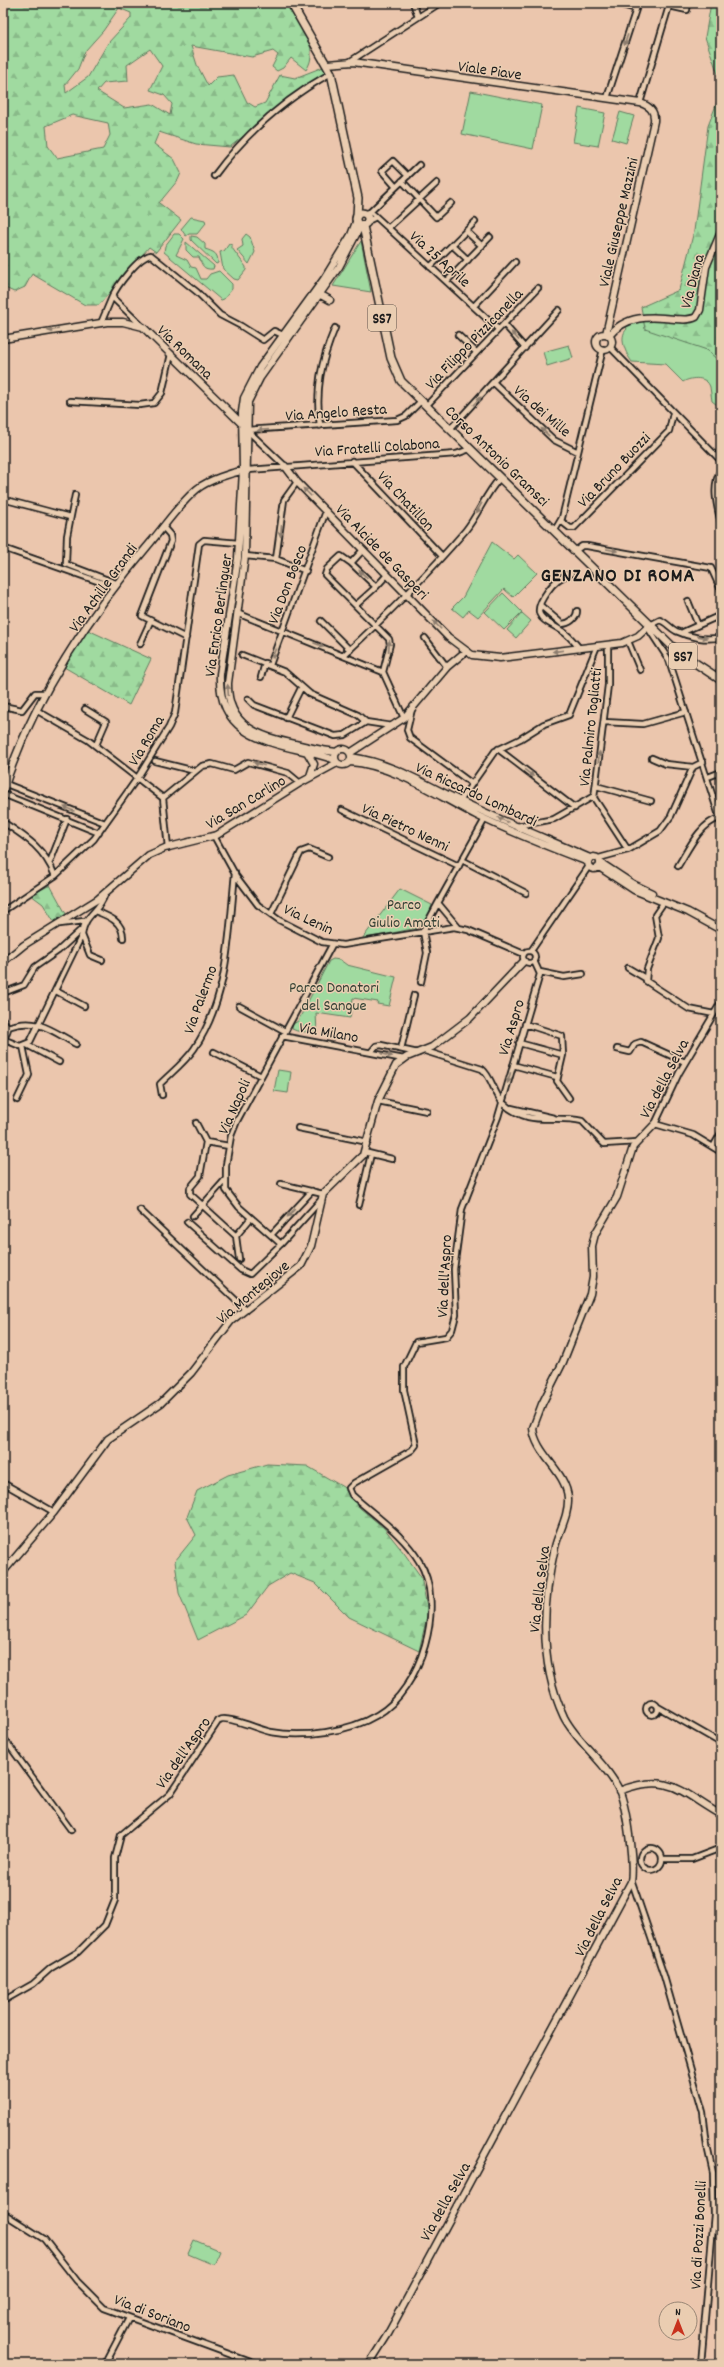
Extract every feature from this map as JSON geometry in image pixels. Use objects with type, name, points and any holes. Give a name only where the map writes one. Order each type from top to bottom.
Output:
[{"type":"main road","name":"SS7","points":[[291,3],[327,62],[331,73],[393,367],[401,381],[423,403]]},
{"type":"main road","name":"Corso Antonio Gramsci","points":[[423,403],[555,530]]},
{"type":"main road","name":"SS7","points":[[555,530],[649,626],[684,657],[721,680]]},
{"type":"street","points":[[413,3],[418,17]]},
{"type":"street","points":[[348,62],[440,3]]},
{"type":"street","points":[[615,3],[636,9]]},
{"type":"street","points":[[607,98],[638,3]]},
{"type":"street","points":[[640,103],[669,6],[687,10],[688,3]]},
{"type":"street","name":"Viale Piave","points":[[327,62],[348,62],[640,103],[648,106],[654,114]]},
{"type":"street","points":[[214,176],[242,141],[286,102],[331,73]]},
{"type":"street","name":"Viale Giuseppe Mazzini","points":[[607,335],[654,114]]},
{"type":"street","points":[[396,187],[382,171],[393,161],[408,176]]},
{"type":"street","points":[[245,470],[242,405],[249,387],[283,335],[324,279],[362,219],[419,165]]},
{"type":"street","points":[[402,182],[420,198],[436,217],[451,203]]},
{"type":"street","points":[[388,228],[437,183]]},
{"type":"street","points":[[362,219],[376,217]]},
{"type":"street","name":"Via 25 Aprile","points":[[362,219],[376,217],[498,329]]},
{"type":"street","points":[[245,470],[247,407],[254,387],[339,267],[357,235],[362,219]]},
{"type":"street","points":[[430,267],[475,222]]},
{"type":"street","points":[[466,231],[482,246]]},
{"type":"street","name":"Via Diana","points":[[607,335],[621,324],[634,319],[656,317],[688,320],[696,317],[700,310],[706,267],[721,232]]},
{"type":"street","points":[[357,235],[365,235]]},
{"type":"street","points":[[447,281],[490,237]]},
{"type":"street","points":[[452,245],[468,260]]},
{"type":"street","points":[[101,322],[112,297],[121,282],[142,259],[152,256],[197,292],[221,316],[241,326],[263,340],[274,331],[283,335]]},
{"type":"street","points":[[474,306],[515,262]]},
{"type":"street","name":"Via Filippo Pizzicanella","points":[[423,403],[476,352],[538,288]]},
{"type":"street","points":[[319,294],[330,300]]},
{"type":"street","points":[[112,297],[143,327]]},
{"type":"street","points":[[450,429],[494,383],[559,310]]},
{"type":"street","name":"Via Romana","points":[[3,339],[101,322],[122,322],[143,327],[242,424]]},
{"type":"street","points":[[504,324],[525,348]]},
{"type":"street","points":[[320,426],[318,400],[319,376],[324,355],[335,328]]},
{"type":"street","points":[[458,335],[476,352]]},
{"type":"street","points":[[607,335],[612,342],[610,347],[603,349],[598,346],[597,341],[600,336],[607,335]]},
{"type":"street","points":[[610,347],[721,461]]},
{"type":"street","points":[[555,530],[561,521],[603,349]]},
{"type":"street","points":[[70,401],[140,405],[154,403],[162,393],[170,354]]},
{"type":"street","name":"Via dei Mille","points":[[494,383],[554,440],[578,452]]},
{"type":"street","name":"Via Angelo Resta","points":[[247,430],[320,426],[398,419],[406,416],[423,403]]},
{"type":"street","name":"Via Bruno Buozzi","points":[[561,521],[573,529],[669,431],[673,413]]},
{"type":"street","points":[[242,424],[285,466]]},
{"type":"street","name":"Via Fratelli Colabona","points":[[285,466],[456,454],[470,449]]},
{"type":"street","name":"Via Chatillon","points":[[352,461],[442,556]]},
{"type":"street","name":"Via Achille Grandi","points":[[3,793],[19,744],[45,693],[115,585],[163,527],[199,488],[245,470],[285,466]]},
{"type":"street","name":"Via Alcide de Gasperi","points":[[285,466],[297,482],[451,640],[465,652]]},
{"type":"street","name":"Via Enrico Berlinguer","points":[[245,470],[239,544],[220,674],[222,698],[232,717],[250,735],[267,743],[307,752],[336,761]]},
{"type":"street","name":"Via Enrico Berlinguer","points":[[245,470],[245,556],[228,686],[230,702],[237,718],[249,729],[268,738],[337,752],[344,749],[350,757]]},
{"type":"street","points":[[721,470],[716,487],[721,524]]},
{"type":"street","points":[[344,655],[376,625],[458,538],[470,524],[490,490],[500,478]]},
{"type":"street","points":[[276,559],[284,500],[297,482]]},
{"type":"street","points":[[75,494],[70,517],[66,550],[67,566],[115,585]]},
{"type":"street","points":[[10,501],[70,517]]},
{"type":"street","name":"Via Don Bosco","points":[[261,677],[268,664],[306,572],[326,511]]},
{"type":"street","points":[[163,527],[170,534],[171,540],[142,613],[143,618],[186,638]]},
{"type":"street","name":"Via Roma","points":[[3,911],[55,876],[99,833],[138,777],[173,718],[200,542],[205,540],[239,544]]},
{"type":"street","points":[[575,551],[586,546],[711,568],[721,590]]},
{"type":"street","points":[[3,548],[115,585]]},
{"type":"street","points":[[351,563],[363,550]]},
{"type":"street","points":[[245,556],[276,559],[306,572]]},
{"type":"street","points":[[376,587],[351,563],[341,556],[325,574],[376,625],[390,642],[383,672],[404,718]]},
{"type":"street","points":[[571,574],[560,577],[549,589],[541,606],[540,616],[542,620],[563,631],[580,649]]},
{"type":"street","points":[[356,605],[387,575]]},
{"type":"street","points":[[688,601],[698,625]]},
{"type":"street","points":[[541,606],[562,624],[570,622],[575,617],[577,611]]},
{"type":"street","points":[[237,613],[383,672]]},
{"type":"street","points":[[682,632],[721,614]]},
{"type":"street","points":[[337,752],[336,761],[343,766],[350,757],[404,718],[447,667],[465,652],[478,657],[495,658],[608,645],[628,641],[658,620],[682,632],[704,638],[721,637]]},
{"type":"street","points":[[321,621],[350,650]]},
{"type":"street","points":[[140,644],[150,622]]},
{"type":"street","points":[[649,626],[669,660],[708,777],[720,820],[706,825],[678,866]]},
{"type":"street","points":[[425,638],[447,667]]},
{"type":"street","points":[[628,641],[640,670]]},
{"type":"street","name":"Via Palmiro Togliatti","points":[[608,645],[609,674],[594,796],[628,850]]},
{"type":"street","points":[[460,801],[471,783],[498,749],[514,743],[546,723],[569,715],[597,646]]},
{"type":"street","points":[[242,655],[268,664],[289,675],[301,688],[318,699],[358,715],[366,722],[394,726]]},
{"type":"street","points":[[286,718],[301,688]]},
{"type":"street","points":[[3,706],[22,710],[35,693],[45,693]]},
{"type":"street","points":[[248,699],[253,705],[337,736],[345,734],[366,722]]},
{"type":"street","points":[[85,708],[106,722],[106,727],[96,745]]},
{"type":"street","points":[[36,710],[96,745],[163,798],[168,848]]},
{"type":"street","name":"Via Riccardo Lombardi","points":[[412,710],[407,730],[410,738],[471,783]]},
{"type":"street","points":[[604,722],[642,724],[686,712]]},
{"type":"street","points":[[498,749],[575,808]]},
{"type":"street","points":[[307,752],[314,764],[310,776]]},
{"type":"street","name":"Via Riccardo Lombardi","points":[[350,757],[378,763],[406,774],[589,862]]},
{"type":"street","name":"Via Riccardo Lombardi","points":[[350,757],[398,776],[485,820],[589,862]]},
{"type":"street","points":[[652,758],[666,764],[693,767],[703,762]]},
{"type":"street","points":[[155,761],[195,772]]},
{"type":"street","name":"Via San Carlino","points":[[3,962],[24,946],[105,894],[146,858],[168,848],[214,836],[336,761]]},
{"type":"street","points":[[163,798],[206,765],[216,765],[234,770],[248,762],[288,773],[295,777],[300,783]]},
{"type":"street","points":[[589,862],[593,869],[600,863],[650,838],[665,825],[693,767]]},
{"type":"street","points":[[708,777],[721,772]]},
{"type":"street","points":[[6,784],[106,823]]},
{"type":"street","points":[[596,786],[651,801]]},
{"type":"street","points":[[3,793],[99,833]]},
{"type":"street","points":[[516,826],[548,821],[575,808],[594,796]]},
{"type":"street","name":"Via Pietro Nenni","points":[[342,810],[459,866]]},
{"type":"street","points":[[50,862],[66,819]]},
{"type":"street","points":[[421,982],[427,950],[423,931],[485,820]]},
{"type":"street","points":[[3,822],[32,842],[50,862],[55,876]]},
{"type":"street","name":"Via Lenin","points":[[214,836],[235,873],[251,897],[270,914],[311,937],[332,944],[458,927],[524,954]]},
{"type":"street","points":[[270,914],[301,852],[309,849],[328,857]]},
{"type":"street","points":[[534,961],[529,964],[524,961],[524,954],[531,951],[589,862],[596,856],[600,863],[634,890],[664,902],[721,930]]},
{"type":"street","points":[[462,860],[526,894]]},
{"type":"street","points":[[600,863],[636,886],[721,925]]},
{"type":"street","name":"Via Palermo","points":[[162,1095],[160,1084],[176,1070],[196,1046],[222,984],[226,968],[235,873]]},
{"type":"street","name":"Via San Carlino","points":[[60,924],[84,921],[95,912],[105,894]]},
{"type":"street","points":[[645,978],[659,938],[655,915],[664,902]]},
{"type":"street","points":[[438,903],[458,927]]},
{"type":"street","points":[[95,912],[117,923],[121,928],[123,938]]},
{"type":"street","points":[[17,1100],[29,1075],[25,1045],[39,1024],[56,991],[82,932],[84,921]]},
{"type":"street","points":[[82,932],[90,955],[102,960]]},
{"type":"street","points":[[3,993],[24,984],[34,968],[82,932]]},
{"type":"street","name":"Via Napoli","points":[[281,1244],[251,1218],[230,1196],[225,1180],[229,1146],[236,1124],[332,944]]},
{"type":"street","points":[[531,951],[535,955],[534,961],[540,972],[564,977],[583,974]]},
{"type":"street","name":"Via Montegiove","points":[[3,1572],[54,1512],[108,1439],[165,1400],[191,1373],[222,1331],[245,1310],[292,1275],[304,1262],[311,1246],[320,1201],[323,1194],[329,1185],[358,1161],[364,1152],[368,1142],[378,1101],[391,1072],[404,1059],[425,1051],[473,1016],[524,961]]},
{"type":"street","points":[[628,968],[645,978],[648,983],[689,1009],[714,1014]]},
{"type":"street","name":"Via Aspro","points":[[502,1102],[540,972]]},
{"type":"street","points":[[56,991],[84,1006]]},
{"type":"street","points":[[401,1049],[414,994]]},
{"type":"street","name":"Via della Selva","points":[[369,2364],[388,2334],[518,2095],[624,1898],[631,1879],[626,1821],[619,1791],[606,1770],[565,1720],[547,1659],[544,1633],[549,1582],[554,1549],[565,1518],[568,1498],[564,1485],[537,1439],[533,1428],[542,1404],[566,1356],[590,1294],[593,1281],[592,1248],[595,1234],[617,1197],[627,1162],[637,1142],[655,1124],[685,1062],[721,1002]]},
{"type":"street","name":"Via Milano","points":[[239,1006],[284,1033],[404,1059]]},
{"type":"street","points":[[3,1019],[8,1027],[4,1041],[14,1045],[25,1045],[60,1062]]},
{"type":"street","points":[[8,1027],[23,1023],[39,1024],[76,1044]]},
{"type":"street","points":[[525,1024],[560,1035],[562,1055],[557,1077],[558,1086],[569,1098]]},
{"type":"street","points":[[617,1049],[630,1052],[635,1044],[639,1042],[685,1062]]},
{"type":"street","points":[[519,1043],[562,1055]]},
{"type":"street","name":"Via Milano","points":[[371,1052],[380,1045],[418,1053]]},
{"type":"street","points":[[425,1051],[482,1069],[502,1102],[531,1119],[579,1120],[586,1124],[598,1140],[604,1144],[637,1142]]},
{"type":"street","points":[[214,1052],[261,1076]]},
{"type":"street","points":[[513,1065],[557,1077]]},
{"type":"street","points":[[378,1101],[427,1111]]},
{"type":"street","name":"Via dell'Aspro","points":[[3,2001],[33,1984],[52,1968],[78,1952],[105,1925],[115,1900],[115,1858],[120,1835],[170,1794],[220,1719],[227,1718],[253,1728],[285,1733],[310,1732],[344,1727],[370,1718],[384,1711],[397,1698],[414,1670],[424,1649],[429,1625],[430,1599],[423,1570],[410,1550],[387,1524],[352,1494],[349,1488],[354,1483],[412,1450],[416,1445],[404,1390],[404,1367],[415,1343],[420,1340],[448,1336],[454,1324],[457,1310],[454,1269],[462,1209],[502,1102]]},
{"type":"street","points":[[196,1123],[206,1142],[198,1180],[189,1191],[236,1236],[239,1259]]},
{"type":"street","points":[[655,1124],[690,1133],[721,1152]]},
{"type":"street","points":[[298,1128],[368,1142]]},
{"type":"street","points":[[713,1147],[721,1133]]},
{"type":"street","points":[[206,1142],[229,1146]]},
{"type":"street","points":[[364,1152],[392,1159]]},
{"type":"street","points":[[359,1204],[371,1154]]},
{"type":"street","points":[[193,1216],[225,1180]]},
{"type":"street","points":[[281,1184],[323,1194]]},
{"type":"street","points":[[270,1235],[312,1191]]},
{"type":"street","points":[[188,1222],[247,1274],[254,1271],[281,1244],[320,1201]]},
{"type":"street","points":[[140,1210],[245,1310]]},
{"type":"street","points":[[236,1236],[251,1218]]},
{"type":"street","points":[[3,1483],[54,1512]]},
{"type":"street","points":[[658,1707],[721,1743]]},
{"type":"street","points":[[3,1737],[71,1830]]},
{"type":"street","points":[[619,1791],[643,1783],[666,1783],[686,1792],[721,1815]]},
{"type":"street","points":[[650,1848],[657,1850],[662,1859],[658,1867],[649,1870],[642,1864],[641,1858],[644,1852],[650,1848]]},
{"type":"street","points":[[662,1859],[692,1859],[721,1848]]},
{"type":"street","name":"Via di Pozzi Bonelli","points":[[631,1879],[664,1976],[703,2112],[707,2146],[714,2173],[714,2214],[701,2364]]},
{"type":"street","name":"Via di Soriano","points":[[3,2213],[44,2239],[72,2276],[102,2306],[129,2318],[256,2364]]},
{"type":"street","points":[[105,2364],[129,2318]]},
{"type":"green space","points":[[3,3],[289,3],[303,27],[310,45],[310,62],[306,70],[291,58],[283,68],[277,71],[272,67],[278,55],[273,51],[252,57],[191,46],[197,65],[208,86],[217,77],[234,75],[247,102],[255,107],[265,103],[280,75],[295,78],[323,67],[327,73],[302,88],[230,147],[196,144],[159,132],[154,144],[174,159],[181,173],[178,180],[159,203],[181,220],[156,252],[149,247],[99,305],[85,305],[32,274],[25,287],[14,292],[3,287]],"holes":[[[119,8],[131,13],[131,18],[108,43],[88,77],[66,93],[65,85],[78,69],[85,51],[103,31]],[[150,49],[162,66],[150,90],[164,95],[172,104],[170,115],[152,104],[124,108],[97,91],[104,83],[128,81],[127,65]],[[72,115],[108,123],[110,135],[103,149],[57,158],[48,146],[46,126]]]},
{"type":"green space","points":[[711,3],[721,3],[721,83],[705,37]]},
{"type":"green space","points":[[471,91],[542,105],[533,149],[462,134]]},
{"type":"green space","points":[[721,92],[721,363],[707,350],[645,329],[641,307],[679,290],[694,231],[708,126]]},
{"type":"green space","points":[[579,108],[605,113],[598,146],[573,142]]},
{"type":"green space","points":[[620,112],[634,116],[626,143],[612,139]]},
{"type":"green space","points":[[191,217],[205,220],[206,223],[197,234],[189,234],[186,236],[181,229]]},
{"type":"green space","points":[[174,234],[179,234],[184,239],[176,255],[187,260],[191,267],[196,268],[201,279],[206,279],[210,274],[219,271],[232,284],[232,289],[224,299],[221,300],[164,252],[165,246]]},
{"type":"green space","points":[[246,234],[250,237],[255,252],[249,264],[237,250],[243,246],[242,239]]},
{"type":"green space","points":[[191,236],[197,237],[205,244],[205,249],[215,253],[218,263],[216,264],[191,240]]},
{"type":"green space","points":[[361,241],[371,292],[333,286]]},
{"type":"green space","points":[[186,242],[214,266],[213,269],[205,268],[199,257],[193,257],[186,250]]},
{"type":"green space","points":[[229,244],[232,245],[232,248],[246,267],[246,270],[238,280],[234,279],[223,269],[220,252],[224,251]]},
{"type":"green space","points":[[644,320],[707,350],[721,363],[721,408],[712,401],[710,387],[706,381],[694,378],[683,382],[665,364],[632,362],[627,355],[623,341],[624,332],[627,329],[625,325]]},
{"type":"green space","points":[[569,345],[573,358],[547,366],[543,352]]},
{"type":"green space","points":[[492,542],[514,559],[518,555],[537,573],[513,597],[504,589],[478,617],[469,610],[463,617],[452,608],[463,597]]},
{"type":"green space","points":[[503,593],[522,612],[504,630],[485,612]]},
{"type":"green space","points":[[522,613],[531,621],[516,638],[507,630]]},
{"type":"green space","points":[[88,630],[151,659],[129,705],[64,667]]},
{"type":"green space","points":[[50,885],[66,914],[54,922],[43,904],[31,895]]},
{"type":"green space","name":"Parco Giulio Amati","points":[[400,889],[432,905],[428,916],[417,928],[362,939]]},
{"type":"green space","name":"Parco Donatori del Sangue","points":[[333,959],[340,960],[347,965],[396,977],[389,1006],[377,1004],[378,1002],[353,998],[350,1018],[316,1013],[317,1033],[292,1029],[293,1024],[298,1021],[329,961]]},
{"type":"green space","points":[[278,1070],[291,1072],[288,1093],[274,1091]]},
{"type":"green space","points":[[267,1464],[307,1466],[343,1487],[360,1508],[384,1528],[421,1577],[428,1612],[419,1651],[349,1617],[315,1583],[290,1573],[268,1586],[246,1615],[198,1640],[179,1593],[175,1561],[196,1535],[187,1517],[197,1491],[228,1475]]},
{"type":"green space","points":[[194,2240],[220,2251],[214,2265],[188,2254]]},
{"type":"district","name":"GENZANO DI ROMA","points":[[618,574]]}]
